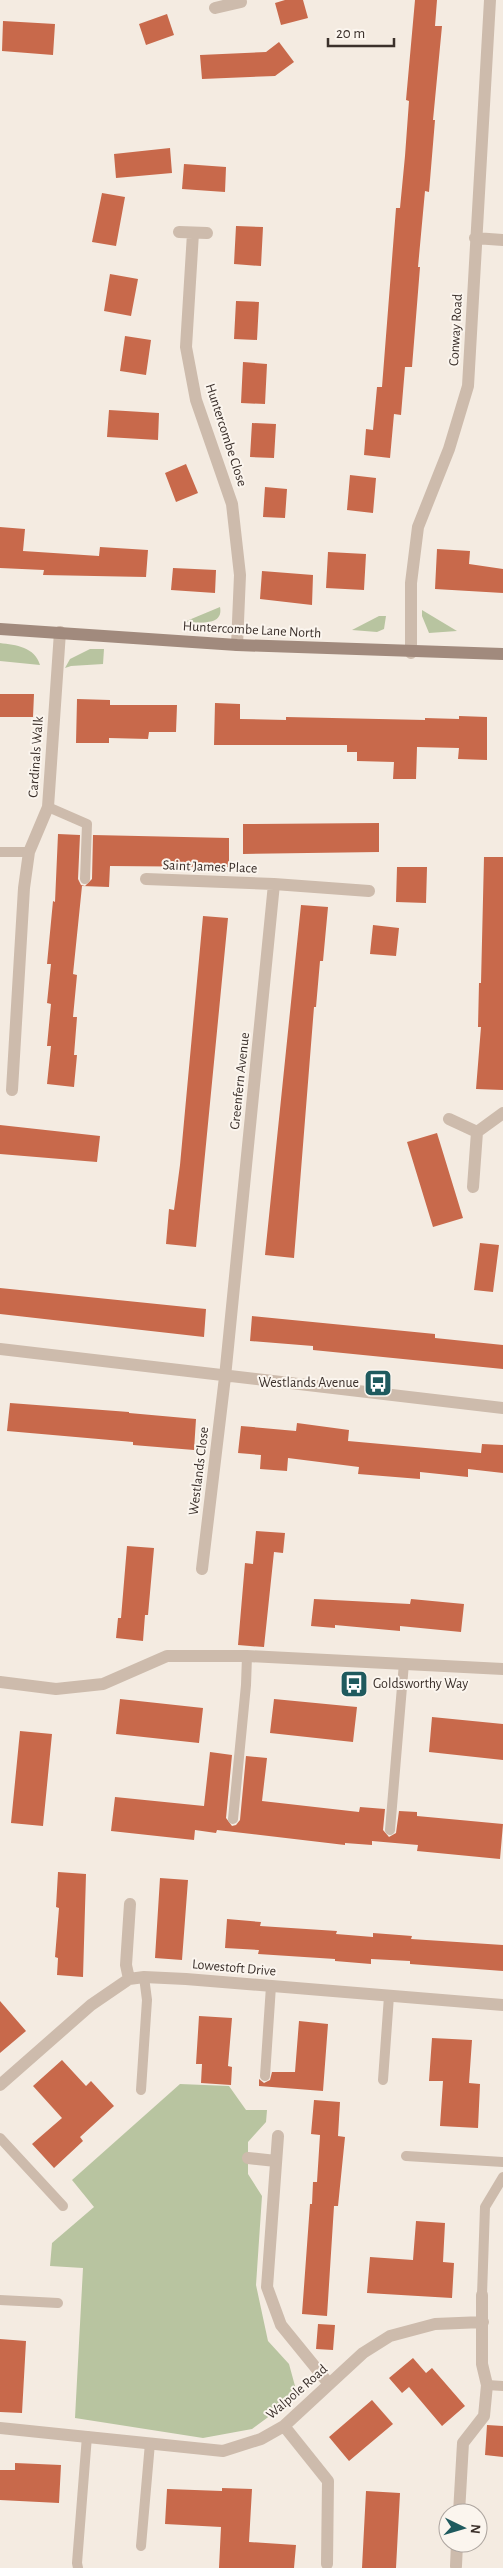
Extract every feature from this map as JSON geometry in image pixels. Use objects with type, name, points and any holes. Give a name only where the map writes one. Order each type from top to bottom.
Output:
[{"type":"street","name":"Conway Road","points":[[412,653],[411,583],[418,527],[449,450],[468,386],[490,0]]},
{"type":"street","points":[[215,8],[233,2]]},
{"type":"street","points":[[179,232],[207,233]]},
{"type":"street","name":"Huntercombe Close","points":[[193,233],[186,347],[196,400],[232,504],[240,575],[237,645]]},
{"type":"street","points":[[475,238],[503,240]]},
{"type":"street","name":"Huntercombe Lane North","points":[[0,629],[237,645],[412,653],[503,654]]},
{"type":"street","name":"Cardinals Walk","points":[[12,1090],[24,888],[29,852],[48,807],[60,632]]},
{"type":"street","name":"Saint James Place","points":[[146,879],[274,884]]},
{"type":"street","points":[[274,884],[369,891]]},
{"type":"street","name":"Greenfern Avenue","points":[[225,1377],[274,884]]},
{"type":"street","points":[[473,1187],[477,1132],[503,1113]]},
{"type":"street","points":[[449,1119],[477,1132]]},
{"type":"street","points":[[0,1350],[503,1408]]},
{"type":"street","name":"Westlands Close","points":[[202,1569],[225,1377]]},
{"type":"street","points":[[0,1682],[56,1689],[103,1684],[167,1656],[247,1656],[503,1669]]},
{"type":"street","points":[[129,1979],[126,1965],[130,1904]]},
{"type":"street","name":"Lowestoft Drive","points":[[0,2084],[91,2005],[129,1979],[144,1977],[503,2005]]},
{"type":"street","points":[[278,2136],[267,2287],[281,2325],[329,2384]]},
{"type":"street","points":[[248,2158],[276,2161]]},
{"type":"street","points":[[460,2503],[463,2443],[484,2416],[487,2385],[482,2364],[482,2295]]},
{"type":"street","name":"Walpole Road","points":[[0,2428],[223,2451],[261,2439],[284,2426],[363,2353],[390,2336],[435,2324],[483,2322]]},
{"type":"street","points":[[284,2426],[328,2481],[327,2564]]},
{"type":"street","points":[[456,2566],[457,2553]]},
{"type":"lane","points":[[48,807],[87,824],[85,879]]},
{"type":"lane","points":[[0,852],[29,852]]},
{"type":"lane","points":[[233,1819],[247,1656]]},
{"type":"lane","points":[[390,1830],[404,1663]]},
{"type":"lane","points":[[141,2090],[147,2000],[144,1977]]},
{"type":"lane","points":[[264,2076],[271,1986]]},
{"type":"lane","points":[[383,2080],[389,1996]]},
{"type":"lane","points":[[0,2138],[63,2206]]},
{"type":"lane","points":[[406,2156],[503,2162]]},
{"type":"lane","points":[[482,2295],[485,2207],[503,2178]]},
{"type":"lane","points":[[0,2300],[58,2303]]},
{"type":"lane","points":[[487,2385],[503,2386]]},
{"type":"lane","points":[[78,2568],[87,2436]]},
{"type":"lane","points":[[141,2546],[150,2443]]},
{"type":"green space","points":[[220,607],[218,618],[214,621],[202,623],[184,622]]},
{"type":"green space","points":[[422,610],[457,631],[429,633],[422,616]]},
{"type":"green space","points":[[379,616],[386,616],[384,629],[377,632],[352,630]]},
{"type":"green space","points":[[0,643],[24,648],[34,654],[40,665],[0,661]]},
{"type":"green space","points":[[90,649],[104,649],[103,664],[65,668],[70,659]]},
{"type":"green space","points":[[180,2084],[229,2086],[246,2110],[267,2110],[266,2122],[248,2142],[248,2174],[262,2196],[256,2285],[268,2341],[289,2364],[295,2386],[290,2401],[252,2429],[203,2438],[75,2418],[83,2268],[50,2266],[52,2243],[94,2207],[72,2180]]},
{"type":"building","points":[[285,0],[303,0],[308,18],[281,25],[275,3]]},
{"type":"building","points":[[415,0],[437,0],[435,26],[442,26],[433,120],[435,120],[429,192],[425,191],[418,267],[420,267],[412,367],[405,367],[401,415],[394,414],[390,458],[364,455],[366,429],[373,430],[377,387],[382,387],[396,208],[400,208],[405,156],[409,101],[406,100]]},
{"type":"building","points":[[167,14],[174,35],[146,45],[139,24]]},
{"type":"building","points":[[3,21],[55,24],[53,55],[2,51]]},
{"type":"building","points":[[279,42],[294,62],[275,76],[202,79],[200,55],[266,52]]},
{"type":"building","points":[[170,148],[172,173],[116,178],[114,154]]},
{"type":"building","points":[[184,164],[226,167],[225,192],[182,189]]},
{"type":"building","points":[[102,193],[125,197],[116,246],[92,242]]},
{"type":"building","points":[[236,226],[263,227],[261,266],[234,264]]},
{"type":"building","points":[[110,274],[138,279],[131,316],[104,311]]},
{"type":"building","points":[[236,301],[259,302],[257,340],[234,339]]},
{"type":"building","points":[[125,336],[151,340],[146,375],[120,371]]},
{"type":"building","points":[[243,362],[267,364],[265,404],[241,403]]},
{"type":"building","points":[[109,410],[159,413],[158,440],[107,437]]},
{"type":"building","points":[[252,423],[276,424],[274,458],[250,457]]},
{"type":"building","points":[[186,464],[198,493],[176,502],[165,473]]},
{"type":"building","points":[[350,475],[376,478],[373,513],[347,510]]},
{"type":"building","points":[[265,487],[287,489],[285,518],[263,517]]},
{"type":"building","points":[[0,527],[25,529],[23,551],[99,556],[100,547],[148,550],[146,577],[43,575],[44,570],[0,568]]},
{"type":"building","points":[[437,549],[470,551],[469,564],[503,569],[503,593],[435,589]]},
{"type":"building","points":[[328,552],[366,554],[364,590],[326,588]]},
{"type":"building","points":[[173,568],[216,570],[215,593],[171,590]]},
{"type":"building","points":[[262,571],[313,575],[312,605],[260,599]]},
{"type":"building","points":[[0,694],[34,694],[33,717],[0,717]]},
{"type":"building","points":[[77,699],[110,700],[110,705],[177,705],[176,732],[149,732],[148,739],[109,738],[109,743],[76,743]]},
{"type":"building","points":[[215,703],[240,704],[240,719],[286,720],[286,717],[425,720],[425,718],[459,719],[459,716],[487,717],[487,760],[458,759],[459,748],[417,747],[416,779],[393,779],[394,762],[357,761],[357,752],[347,752],[347,745],[214,745]]},
{"type":"building","points":[[379,823],[379,852],[243,854],[243,824]]},
{"type":"building","points":[[58,834],[80,835],[78,879],[81,885],[85,886],[92,879],[93,835],[229,838],[229,867],[110,866],[109,887],[82,886],[73,974],[77,975],[73,1017],[77,1017],[74,1055],[77,1055],[74,1087],[47,1084],[51,1046],[47,1046],[51,1004],[47,1003],[51,964],[47,964],[53,901],[55,902]]},
{"type":"building","points":[[484,857],[503,857],[503,1090],[476,1089],[481,1027],[478,1027]]},
{"type":"building","points":[[397,867],[427,867],[426,903],[396,902]]},
{"type":"building","points":[[301,905],[328,907],[323,961],[320,961],[316,1007],[314,1007],[294,1258],[265,1255]]},
{"type":"building","points":[[203,916],[228,918],[196,1247],[166,1244],[169,1209],[174,1210],[180,1165]]},
{"type":"building","points":[[373,925],[399,928],[396,956],[370,954]]},
{"type":"building","points":[[0,1125],[100,1136],[97,1162],[0,1154]]},
{"type":"building","points":[[437,1133],[463,1218],[433,1227],[407,1142]]},
{"type":"building","points":[[480,1243],[499,1245],[493,1292],[474,1290]]},
{"type":"building","points":[[0,1288],[206,1309],[204,1337],[0,1314]]},
{"type":"building","points":[[252,1316],[435,1334],[435,1338],[503,1345],[503,1369],[313,1350],[313,1346],[250,1341]]},
{"type":"building","points":[[10,1403],[196,1419],[194,1450],[133,1445],[133,1442],[7,1431]]},
{"type":"building","points":[[297,1423],[349,1430],[348,1441],[481,1453],[482,1444],[503,1445],[503,1473],[468,1469],[468,1477],[420,1472],[420,1479],[358,1474],[359,1467],[288,1458],[287,1471],[260,1469],[261,1455],[238,1453],[241,1426],[296,1431]]},
{"type":"building","points":[[256,1531],[285,1533],[283,1553],[274,1552],[264,1647],[238,1645],[245,1563],[253,1564]]},
{"type":"building","points":[[127,1546],[154,1548],[148,1615],[145,1615],[143,1641],[116,1638],[118,1618],[121,1618]]},
{"type":"building","points":[[314,1599],[410,1604],[411,1599],[464,1604],[461,1632],[400,1626],[400,1631],[335,1625],[335,1628],[311,1626]]},
{"type":"building","points":[[120,1699],[203,1708],[199,1743],[116,1734]]},
{"type":"building","points":[[274,1699],[357,1707],[353,1742],[270,1733]]},
{"type":"building","points":[[432,1717],[503,1724],[503,1760],[429,1752]]},
{"type":"building","points":[[20,1731],[52,1734],[43,1826],[11,1823]]},
{"type":"building","points":[[210,1752],[232,1755],[226,1818],[232,1826],[236,1825],[240,1820],[246,1756],[267,1758],[262,1801],[359,1812],[360,1807],[385,1809],[383,1830],[389,1837],[396,1833],[399,1811],[417,1812],[417,1816],[503,1824],[500,1859],[417,1851],[418,1845],[372,1841],[372,1845],[345,1843],[345,1845],[217,1830],[216,1833],[195,1830],[194,1840],[111,1831],[115,1797],[204,1806]]},
{"type":"building","points":[[58,1872],[86,1874],[83,1977],[57,1975],[58,1958],[55,1957],[59,1908],[56,1907]]},
{"type":"building","points":[[160,1878],[188,1880],[182,1960],[155,1958]]},
{"type":"building","points":[[227,1919],[261,1922],[260,1926],[337,1931],[336,1934],[373,1937],[373,1933],[412,1936],[411,1939],[503,1945],[503,1971],[410,1964],[410,1961],[371,1959],[371,1964],[335,1961],[335,1959],[258,1954],[259,1950],[225,1948]]},
{"type":"building","points":[[0,2001],[26,2031],[0,2053]]},
{"type":"building","points":[[199,2016],[232,2018],[228,2066],[232,2067],[231,2085],[201,2083],[202,2064],[196,2064]]},
{"type":"building","points":[[299,2021],[328,2024],[323,2091],[259,2086],[259,2079],[264,2083],[270,2080],[272,2072],[295,2072]]},
{"type":"building","points":[[432,2038],[472,2040],[469,2083],[480,2084],[478,2128],[440,2126],[443,2081],[429,2081]]},
{"type":"building","points":[[62,2060],[86,2086],[91,2081],[114,2106],[80,2137],[83,2141],[54,2168],[32,2144],[62,2118],[33,2086]]},
{"type":"building","points":[[314,2100],[340,2102],[338,2136],[345,2137],[338,2206],[334,2206],[327,2316],[302,2314],[310,2204],[312,2204],[313,2182],[317,2182],[320,2135],[311,2134]]},
{"type":"building","points":[[416,2221],[445,2223],[443,2262],[454,2263],[452,2298],[367,2293],[370,2257],[413,2260]]},
{"type":"building","points":[[318,2324],[335,2325],[333,2350],[316,2349]]},
{"type":"building","points":[[0,2339],[26,2341],[22,2413],[0,2412]]},
{"type":"building","points":[[413,2358],[426,2373],[432,2368],[465,2406],[442,2426],[409,2387],[402,2393],[389,2378]]},
{"type":"building","points":[[372,2400],[393,2424],[349,2461],[329,2437]]},
{"type":"building","points":[[487,2425],[503,2426],[503,2457],[485,2455]]},
{"type":"building","points":[[15,2463],[61,2465],[59,2503],[0,2500],[0,2470],[15,2470]]},
{"type":"building","points":[[222,2488],[252,2489],[249,2542],[296,2545],[294,2568],[219,2568],[221,2527],[165,2524],[167,2489],[222,2491]]},
{"type":"building","points":[[366,2491],[400,2493],[396,2568],[362,2568]]},
{"type":"place","name":"Westlands Avenue","points":[[378,1383]]},
{"type":"place","name":"Goldsworthy Way","points":[[354,1684]]}]
